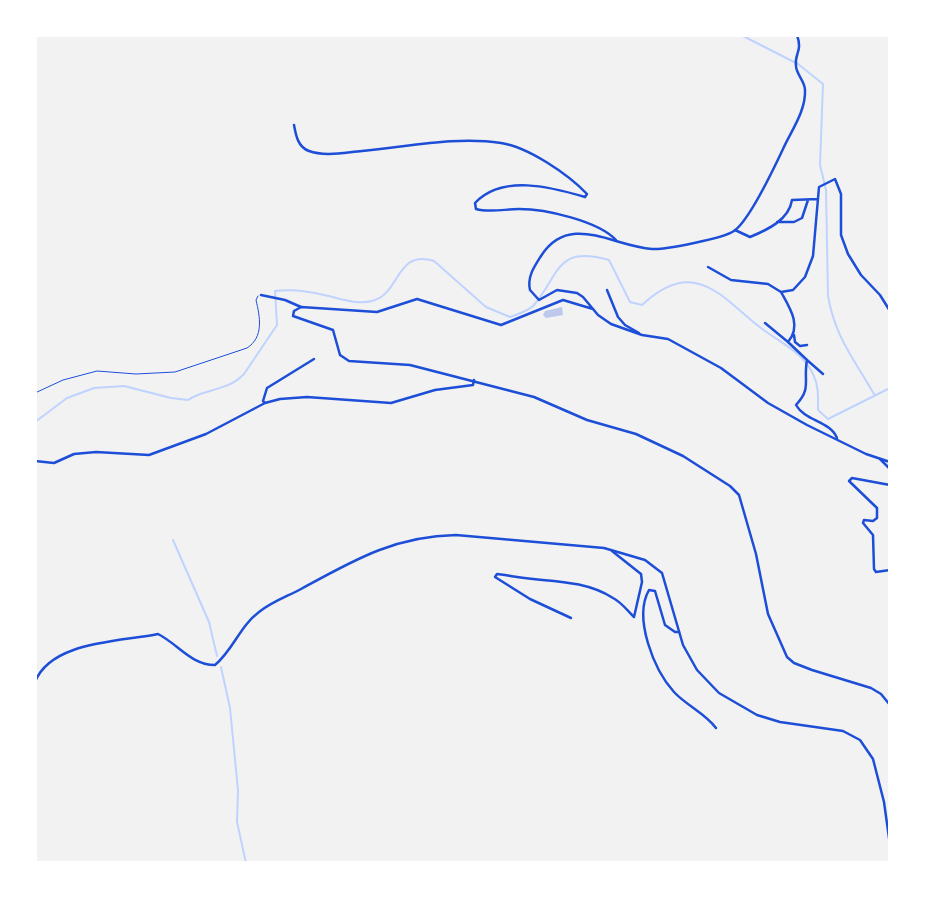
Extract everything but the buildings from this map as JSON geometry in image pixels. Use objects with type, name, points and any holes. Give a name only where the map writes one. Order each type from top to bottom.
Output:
[{"type":"street","points":[[797,35],[801,46],[795,66],[805,89],[797,123],[749,213],[735,230],[717,238],[654,249],[582,233],[564,234],[550,242],[530,275],[529,284],[532,295],[539,300],[557,290],[572,291],[583,297],[611,324],[642,335],[668,339],[721,368],[768,403],[807,425],[890,462]]},
{"type":"street","points":[[294,125],[299,143],[308,151],[318,153],[477,141],[522,148],[565,175],[587,194],[585,197],[534,186],[508,186],[494,188],[482,195],[475,203],[476,209],[520,209],[572,218],[611,235],[616,240]]},
{"type":"street","points":[[781,292],[793,290],[805,277],[811,264],[817,192],[822,184],[835,179],[841,194],[841,235],[848,254],[890,311]]},
{"type":"street","points":[[735,230],[750,237],[778,222],[791,208],[792,200],[818,199]]},
{"type":"street","points":[[778,222],[794,222],[802,218],[808,200]]},
{"type":"street","points":[[708,267],[731,280],[768,285],[781,292],[795,323],[795,342],[800,346],[807,345]]},
{"type":"street","points":[[607,290],[618,317],[625,325],[642,335]]},
{"type":"street","points":[[261,295],[285,300],[301,307],[377,312],[417,299],[501,325],[563,300],[593,309]]},
{"type":"street","points":[[301,307],[294,311],[293,316],[334,330],[340,355],[349,361],[410,365],[534,397],[587,420],[636,434],[683,456],[730,486],[739,495],[743,505],[768,614],[787,657],[812,670],[870,688],[881,694],[890,705]]},
{"type":"street","points":[[765,323],[823,374]]},
{"type":"street","points":[[788,342],[794,335]]},
{"type":"street","points":[[265,403],[263,401],[267,388],[314,359]]},
{"type":"street","points":[[807,360],[804,374],[806,395],[796,405],[800,412],[833,430],[836,438]]},
{"type":"street","points":[[35,461],[54,463],[74,454],[96,452],[149,455],[206,434],[265,403],[280,399],[307,397],[391,403],[435,390],[473,385],[474,380]]},
{"type":"street","points":[[880,459],[890,470]]},
{"type":"street","points":[[890,485],[852,478],[849,481],[877,508],[877,518],[873,521],[864,520],[863,523],[873,535],[874,569],[880,572],[890,570]]},
{"type":"street","points":[[35,682],[38,673],[48,662],[62,653],[158,634],[187,656],[204,665],[215,665],[259,611],[340,566],[400,541],[456,535],[609,549],[645,560],[662,573],[683,645],[697,670],[719,692],[757,715],[780,722],[843,731],[860,740],[873,759],[884,802],[890,845]]},
{"type":"street","points":[[571,618],[530,599],[495,577],[497,574],[586,586],[616,599],[634,617],[642,582],[641,574],[609,549]]},
{"type":"street","points":[[680,632],[675,632],[665,625],[655,591],[649,590],[643,622],[652,653],[674,692],[716,728]]},
{"type":"lane","points":[[35,393],[64,380],[97,372],[175,372],[247,348],[258,335],[257,296],[261,295]]},
{"type":"waterway","points":[[741,35],[798,64],[823,84],[820,165],[826,190],[828,296],[840,336],[874,394]]},
{"type":"waterway","points":[[35,422],[67,398],[94,388],[124,386],[188,400],[223,387],[244,374],[277,325],[275,291],[300,291],[354,302],[372,301],[388,290],[405,267],[412,261],[421,259],[434,261],[486,307],[510,317],[532,307],[561,265],[579,256],[609,260],[630,302],[642,305],[666,288],[680,283],[695,283],[722,296],[790,348],[809,366],[818,392],[818,410],[828,419],[890,388]]},
{"type":"waterway","points":[[173,540],[209,622],[217,656]]},
{"type":"waterway","points":[[221,667],[230,708],[238,790],[237,822],[246,863]]}]
